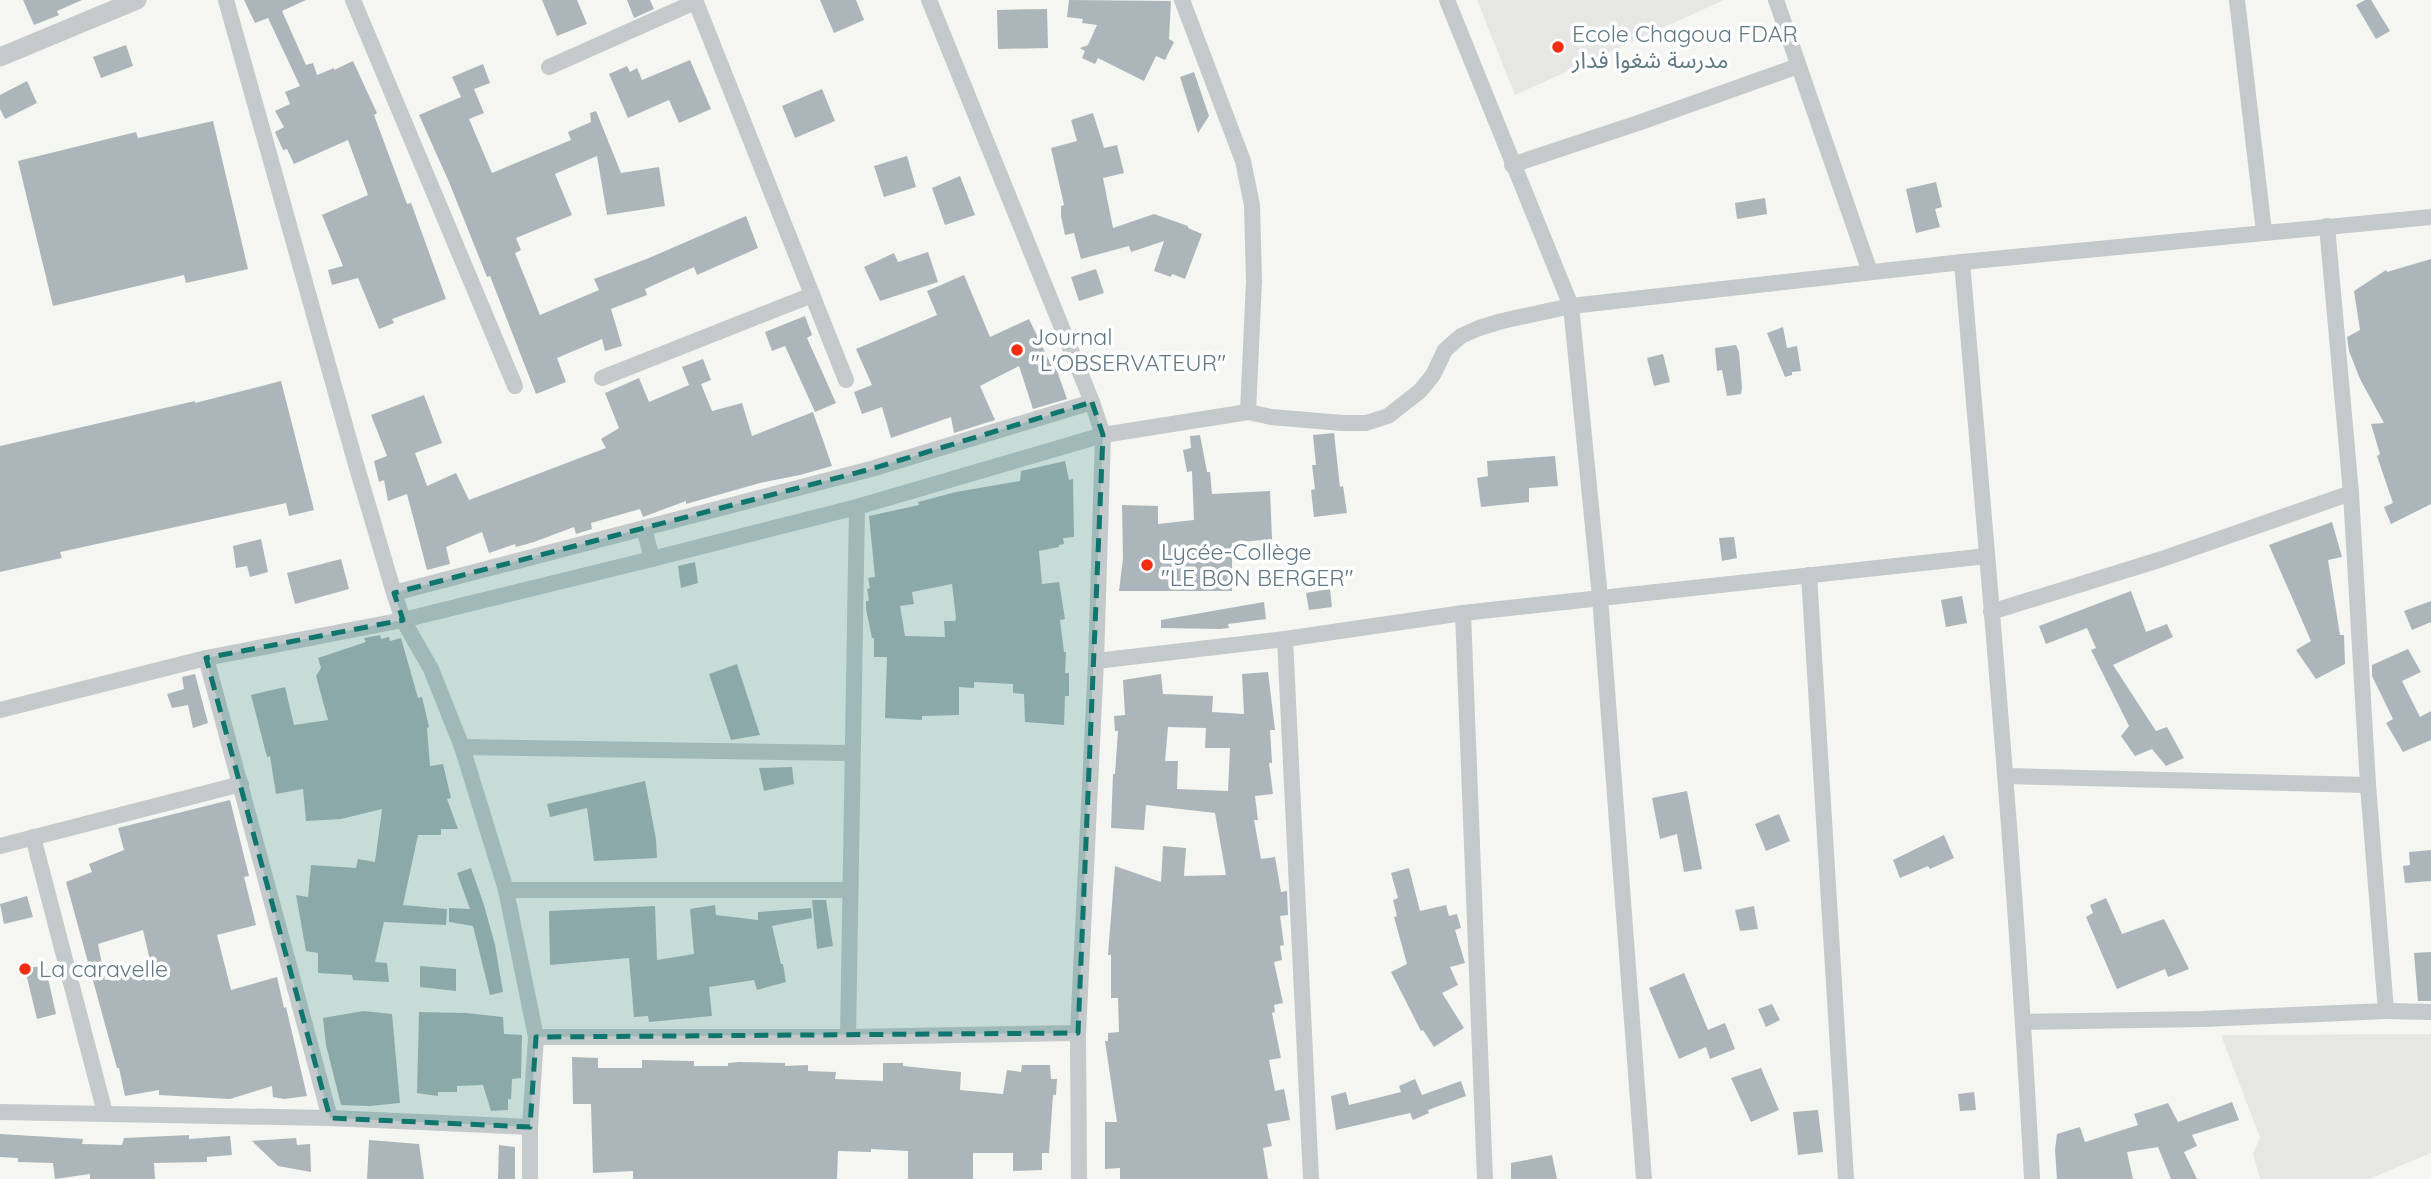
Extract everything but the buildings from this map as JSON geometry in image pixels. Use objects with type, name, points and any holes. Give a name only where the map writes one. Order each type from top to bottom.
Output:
[{"type":"street","points":[[0,57],[136,0]]},
{"type":"street","points":[[226,0],[394,593],[403,620],[431,669],[462,747],[506,890],[536,1037],[530,1126],[530,1179]]},
{"type":"street","points":[[353,0],[514,386]]},
{"type":"street","points":[[929,0],[1103,435],[1096,661],[1078,1033],[1079,1179]]},
{"type":"street","points":[[1182,0],[1243,161],[1252,205],[1254,281],[1248,412]]},
{"type":"street","points":[[1447,0],[1571,306],[1600,597],[1644,1179]]},
{"type":"street","points":[[1776,0],[1871,272]]},
{"type":"street","points":[[2237,0],[2264,232]]},
{"type":"street","points":[[549,67],[695,1],[846,380]]},
{"type":"street","points":[[1512,165],[1798,66]]},
{"type":"street","points":[[0,710],[206,658],[403,620],[652,559],[857,507],[1103,435],[1248,412],[1271,417],[1366,423],[1388,416],[1420,391],[1433,375],[1445,350],[1461,336],[1490,324],[1571,306],[1962,262],[2431,217]]},
{"type":"street","points":[[2327,226],[2351,493],[2368,785],[2386,1011]]},
{"type":"street","points":[[1962,262],[2006,776],[2024,1022],[2032,1179]]},
{"type":"street","points":[[603,378],[813,295]]},
{"type":"street","points":[[394,593],[871,469],[1092,402]]},
{"type":"street","points":[[1991,612],[2162,559],[2351,493]]},
{"type":"street","points":[[848,1037],[857,507]]},
{"type":"street","points":[[644,528],[652,559]]},
{"type":"street","points":[[1096,661],[1285,639],[1464,613],[1987,556]]},
{"type":"street","points":[[1810,575],[1846,1179]]},
{"type":"street","points":[[1464,613],[1485,1179]]},
{"type":"street","points":[[1285,639],[1311,1179]]},
{"type":"street","points":[[206,658],[330,1118]]},
{"type":"street","points":[[462,747],[851,752]]},
{"type":"street","points":[[2006,776],[2368,785]]},
{"type":"street","points":[[0,846],[241,784]]},
{"type":"street","points":[[33,837],[105,1113]]},
{"type":"street","points":[[506,890],[849,890]]},
{"type":"street","points":[[2024,1022],[2386,1011],[2431,1012]]},
{"type":"street","points":[[536,1037],[848,1037],[1078,1033]]},
{"type":"street","points":[[0,1112],[330,1118],[530,1126]]},
{"type":"highlighted area","points":[[1092,402],[1103,435],[1078,1033],[536,1037],[530,1127],[330,1118],[206,658],[403,620],[394,593],[871,469]]},
{"type":"shaded area","name":"Ecole Chagoua FDAR مدرسة شغوا فدار","points":[[1477,0],[1724,0],[1515,95]]},
{"type":"shaded area","points":[[2431,1034],[2431,1153],[2369,1179],[2260,1179],[2253,1154],[2260,1138],[2221,1035]]},
{"type":"place","name":"Ecole Chagoua FDAR مدرسة شغوا فدار","points":[[1558,47]]},
{"type":"place","name":"Journal \"L'OBSERVATEUR\"","points":[[1017,350]]},
{"type":"place","name":"Lycée-Collège \"LE BON BERGER\"","points":[[1147,565]]},
{"type":"place","name":"La caravelle","points":[[25,969]]}]
